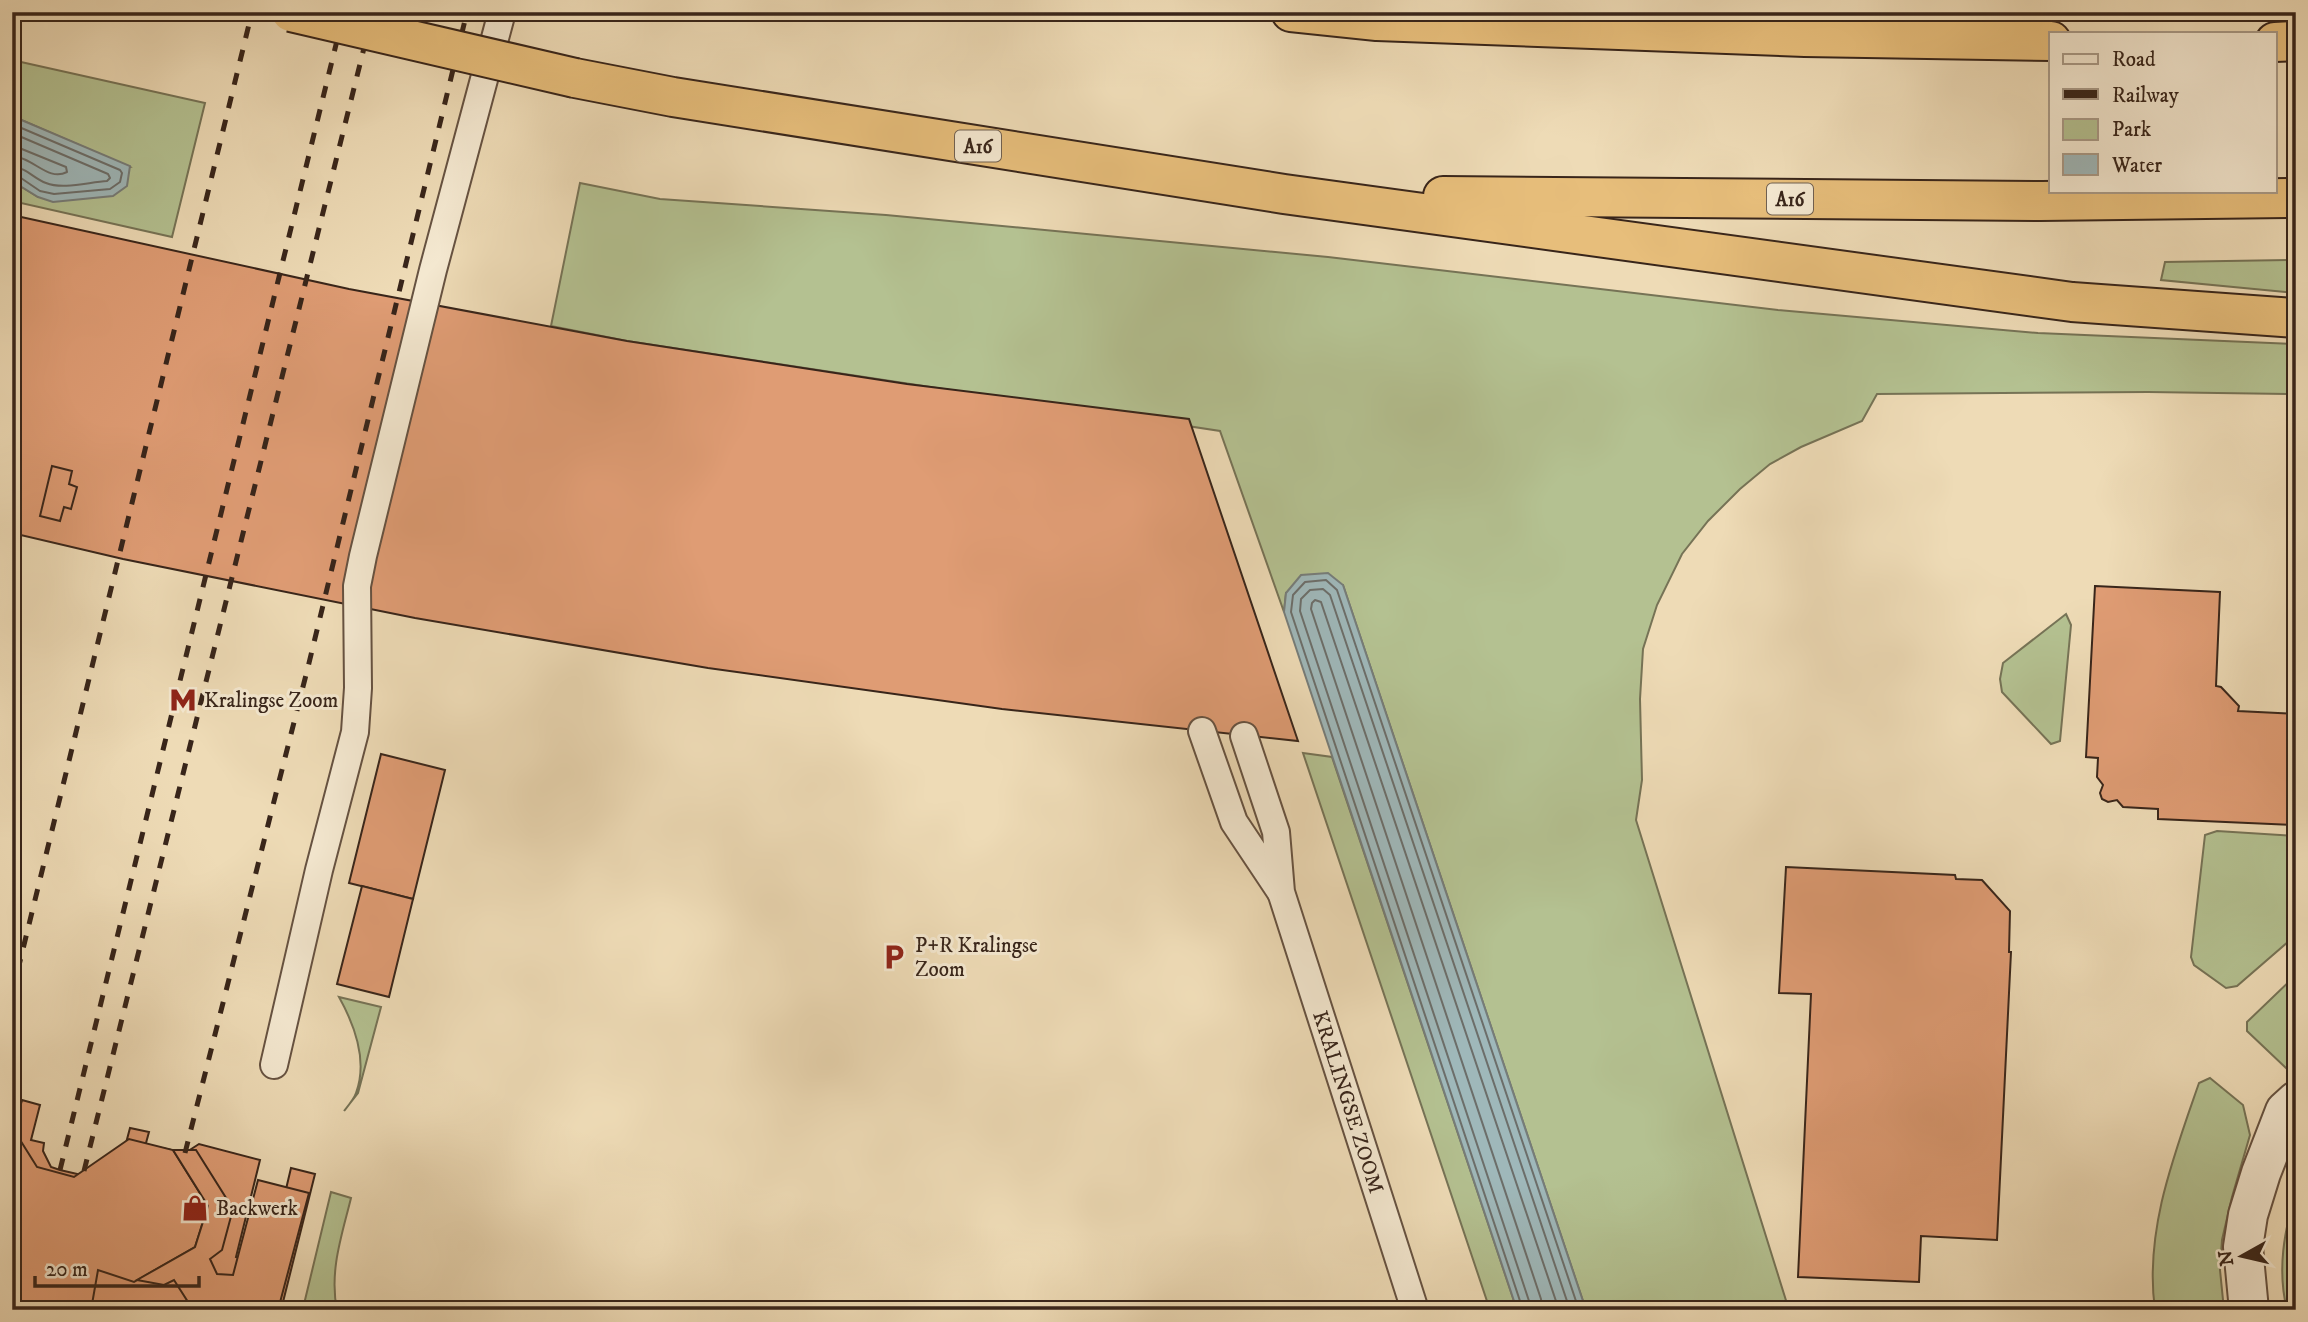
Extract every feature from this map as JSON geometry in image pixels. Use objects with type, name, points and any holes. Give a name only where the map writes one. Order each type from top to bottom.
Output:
[{"type":"highway","name":"A16","points":[[291,12],[575,78],[673,97],[1284,194],[2072,302],[2296,318]]},
{"type":"highway","points":[[1291,12],[1405,22],[1804,37],[2049,41]]},
{"type":"highway","points":[[2276,42],[2296,41]]},
{"type":"highway","name":"A16","points":[[1284,194],[2041,201],[2296,198]]},
{"type":"street","points":[[2249,1310],[2243,1247],[2248,1215],[2261,1173],[2286,1111],[2296,1101]]},
{"type":"lane","points":[[274,1065],[319,870],[355,732],[358,688],[357,586],[363,556],[433,270],[502,12]]},
{"type":"lane","points":[[1202,731],[1234,822],[1281,892]]},
{"type":"lane","points":[[1244,736],[1276,832],[1281,892]]},
{"type":"lane","name":"KRALINGSE ZOOM","points":[[1281,892],[1415,1310]]},
{"type":"green space","points":[[12,60],[205,103],[172,237],[12,201],[12,181],[38,197],[130,167],[12,116]]},
{"type":"green space","points":[[580,183],[660,199],[886,215],[1328,257],[1778,310],[2038,333],[2296,344],[2296,394],[1877,394],[1862,421],[1801,447],[1770,464],[1708,521],[1682,554],[1657,605],[1643,649],[1640,699],[1642,780],[1636,820],[1789,1310],[1586,1310],[1343,585],[1286,593],[1284,612],[1220,431],[627,341],[551,326]]},
{"type":"green space","points":[[2296,260],[2296,293],[2161,280],[2165,262]]},
{"type":"green space","points":[[2066,614],[2071,625],[2060,741],[2051,744],[2002,692],[2000,679],[2003,663]]},
{"type":"green space","points":[[1303,753],[1332,757],[1517,1310],[1490,1310]]},
{"type":"green space","points":[[2217,831],[2296,836],[2296,935],[2237,986],[2226,988],[2194,965],[2191,957],[2205,835]]},
{"type":"green space","points":[[2296,975],[2296,1068],[2287,1069],[2247,1031],[2247,1022]]},
{"type":"green space","points":[[339,997],[381,1007],[358,1093],[351,1102],[359,1081],[360,1056],[350,1019]]},
{"type":"green space","points":[[2210,1078],[2243,1105],[2250,1135],[2222,1240],[2220,1270],[2224,1310],[2155,1310],[2153,1281],[2157,1223],[2171,1166],[2199,1083]]},
{"type":"green space","points":[[331,1192],[351,1198],[336,1267],[337,1310],[308,1310],[305,1300]]},
{"type":"green space","points":[[2296,1192],[2296,1310],[2287,1310],[2282,1280],[2283,1251]]},
{"type":"water","points":[[12,116],[130,166],[127,186],[113,196],[53,202],[38,197],[12,181]]},
{"type":"water","points":[[1328,573],[1343,585],[1586,1310],[1517,1310],[1284,612],[1286,593],[1301,575]]},
{"type":"building","points":[[12,215],[349,289],[627,341],[907,384],[1189,419],[1298,741],[1002,709],[708,668],[415,618],[123,559],[12,533]]},
{"type":"building","points":[[52,466],[72,471],[69,484],[77,487],[71,509],[64,507],[60,521],[40,516]]},
{"type":"building","points":[[2095,586],[2220,592],[2216,686],[2221,687],[2239,706],[2238,711],[2296,714],[2296,825],[2158,819],[2158,809],[2123,807],[2117,800],[2108,802],[2102,799],[2100,793],[2103,785],[2097,777],[2098,758],[2086,757]]},
{"type":"building","points":[[381,754],[445,770],[413,899],[349,883]]},
{"type":"building","points":[[1786,867],[1955,875],[1956,879],[1982,880],[2010,911],[2011,952],[1997,1240],[1921,1236],[1919,1282],[1798,1277],[1811,994],[1779,993]]},
{"type":"building","points":[[362,886],[413,899],[389,997],[337,984]]},
{"type":"building","points":[[22,1100],[40,1105],[31,1140],[44,1143],[43,1151],[51,1167],[60,1170],[90,1177],[106,1167],[108,1159],[121,1162],[130,1128],[149,1132],[143,1154],[160,1158],[162,1148],[185,1153],[199,1144],[260,1160],[236,1257],[268,1265],[291,1168],[315,1174],[281,1310],[12,1310],[12,1122],[16,1123]]},
{"type":"building","points":[[12,1127],[37,1167],[74,1177],[129,1139],[173,1150],[208,1206],[195,1247],[134,1282],[98,1270],[91,1310],[12,1310]]},
{"type":"building","points":[[173,1150],[196,1150],[233,1209],[222,1250],[210,1259],[217,1274],[233,1275],[258,1180],[309,1193],[278,1310],[213,1310],[190,1305],[174,1280],[164,1285],[137,1280],[195,1247],[208,1206]]},
{"type":"railway","points":[[12,994],[252,12]]},
{"type":"railway","points":[[60,1170],[344,12]]},
{"type":"railway","points":[[84,1171],[373,12]]},
{"type":"railway","points":[[185,1153],[309,663],[467,12]]},
{"type":"place","name":"Kralingse Zoom","points":[[183,700]]},
{"type":"place","name":"P+R Kralingse Zoom","points":[[894,957]]},
{"type":"place","name":"Backwerk","points":[[195,1208]]}]
